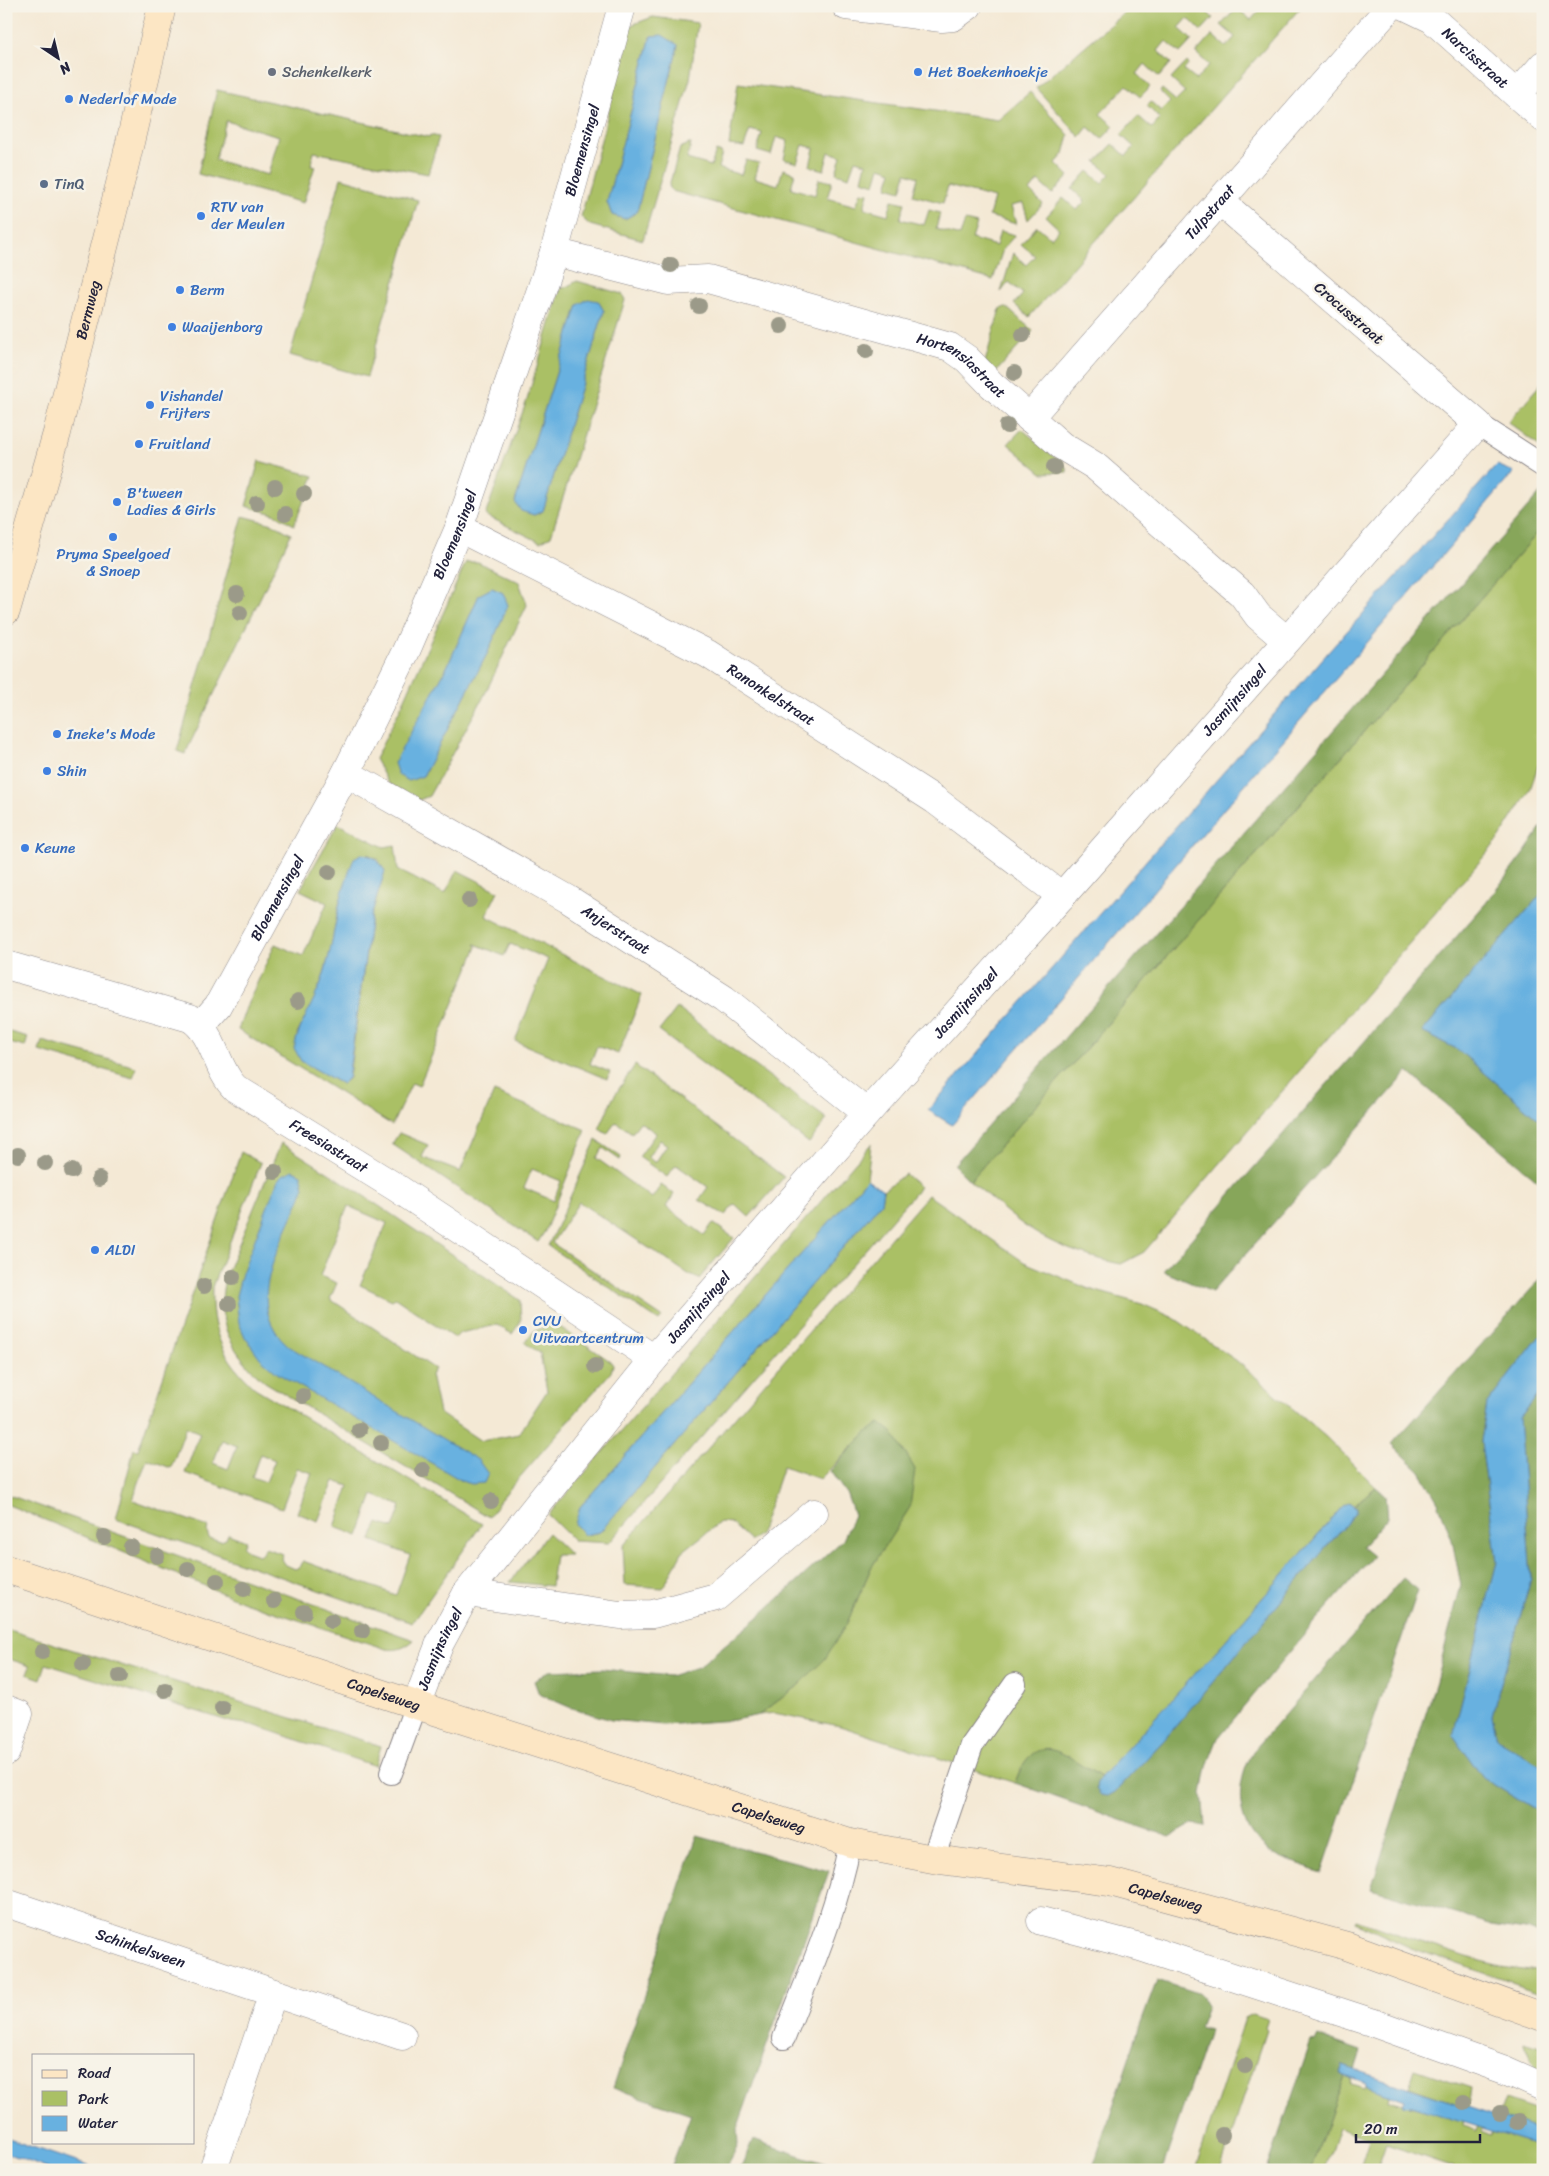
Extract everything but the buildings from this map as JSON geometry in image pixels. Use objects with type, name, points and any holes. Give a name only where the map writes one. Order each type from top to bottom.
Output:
[{"type":"main road","name":"Bermweg","points":[[6,611],[57,433],[124,168],[162,6]]},
{"type":"main road","name":"Capelseweg","points":[[6,1569],[416,1705],[850,1843],[934,1859],[1110,1882],[1347,1946],[1543,2017]]},
{"type":"street","name":"Bloemensingel","points":[[200,1026],[218,1006],[346,773],[406,651],[459,528],[554,252],[622,6]]},
{"type":"street","points":[[846,6],[942,18],[953,17],[968,6]]},
{"type":"street","name":"Tulpstraat","points":[[1029,418],[1392,6]]},
{"type":"street","name":"Narcisstraat","points":[[1405,6],[1432,19],[1543,118]]},
{"type":"street","name":"Narcisstraat","points":[[1517,95],[1543,66]]},
{"type":"street","name":"Crocusstraat","points":[[1220,202],[1478,424]]},
{"type":"street","name":"Hortensiastraat","points":[[554,252],[668,281],[708,279],[944,344],[967,359],[992,385],[1062,446],[1103,473],[1242,594],[1258,616],[1286,640]]},
{"type":"street","name":"Jasmijnsingel","points":[[416,1705],[440,1643],[467,1593],[654,1359],[868,1113],[1478,424]]},
{"type":"street","name":"Ranonkelstraat","points":[[459,528],[708,654],[928,795],[1062,896]]},
{"type":"street","name":"Anjerstraat","points":[[346,773],[568,898],[717,995],[868,1113]]},
{"type":"street","points":[[6,965],[190,1018],[200,1026]]},
{"type":"street","name":"Freesiastraat","points":[[200,1026],[226,1078],[235,1088],[397,1188],[654,1359]]},
{"type":"street","name":"Jasmijnsingel","points":[[467,1593],[620,1616],[653,1614],[716,1597],[814,1513]]},
{"type":"street","points":[[6,1709],[19,1714],[6,1752]]},
{"type":"street","name":"Schinkelsveen","points":[[7,1907],[402,2036]]},
{"type":"street","points":[[1041,1921],[1140,1947],[1362,2019],[1505,2070],[1543,2087]]},
{"type":"street","points":[[213,2170],[273,1993]]},
{"type":"lane","points":[[1478,424],[1543,466]]},
{"type":"lane","points":[[934,1859],[972,1745],[1015,1684]]},
{"type":"lane","points":[[391,1773],[416,1705]]},
{"type":"lane","points":[[784,2038],[827,1926],[843,1878],[850,1843]]},
{"type":"green space","points":[[1132,6],[1201,6],[1213,18],[1201,31],[1188,18],[1179,28],[1192,40],[1180,53],[1166,41],[1158,51],[1171,63],[1159,77],[1145,64],[1137,74],[1150,87],[1140,97],[1127,85],[1100,114],[1114,126],[1102,139],[1088,127],[1080,137],[1036,88]]},
{"type":"green space","points":[[1254,6],[1302,6],[1029,317],[1014,304],[1023,294],[1009,282],[1001,292],[1013,253],[1026,265],[1035,256],[1021,244],[1037,226],[1051,238],[1059,229],[1046,217],[1063,198],[1077,210],[1085,201],[1072,189],[1088,171],[1102,183],[1110,174],[1096,162],[1113,144],[1126,156],[1134,147],[1121,135],[1138,116],[1152,128],[1160,119],[1147,106],[1151,102],[1161,111],[1170,102],[1160,92],[1162,89],[1176,101],[1185,92],[1171,79],[1187,62],[1189,64],[1184,70],[1196,80],[1209,65],[1196,53],[1212,35],[1226,47],[1235,37],[1221,25],[1237,8],[1251,20],[1259,11]]},
{"type":"green space","points":[[653,17],[698,23],[690,79],[643,240],[590,225],[581,217],[631,25]],"holes":[[[651,36],[660,36],[678,45],[637,212],[625,219],[612,215],[607,202]]]},
{"type":"green space","points":[[738,83],[998,120],[1030,92],[1069,135],[1064,154],[1056,163],[1069,176],[1052,194],[1038,181],[1030,191],[1043,204],[1028,220],[1023,203],[1011,206],[1016,224],[989,216],[994,198],[948,186],[943,203],[913,195],[918,177],[906,173],[901,191],[887,187],[892,171],[880,167],[875,184],[862,180],[866,163],[855,160],[849,177],[836,173],[841,156],[829,152],[824,170],[810,166],[814,148],[803,145],[797,163],[784,159],[788,141],[776,137],[771,155],[757,151],[762,133],[750,130],[744,147],[729,145]]},
{"type":"green space","points":[[217,90],[429,137],[430,135],[439,137],[428,174],[314,152],[311,165],[315,166],[303,203],[198,174]],"holes":[[[226,121],[279,136],[268,175],[215,160]]]},
{"type":"green space","points":[[691,144],[687,159],[711,166],[716,151],[722,153],[718,168],[741,175],[746,160],[759,163],[755,178],[778,185],[783,169],[795,173],[791,188],[815,195],[819,179],[832,182],[827,198],[856,206],[861,192],[868,193],[864,208],[888,215],[892,200],[905,203],[900,219],[924,225],[929,210],[940,213],[936,229],[960,236],[965,221],[977,224],[972,239],[996,246],[1000,231],[1015,235],[1003,249],[993,280],[672,191],[669,186],[680,148]]},
{"type":"green space","points":[[341,178],[418,200],[367,377],[290,355]]},
{"type":"green space","points":[[577,281],[622,294],[625,300],[551,536],[540,542],[485,515],[527,400],[561,287],[564,288]],"holes":[[[598,301],[604,311],[543,511],[534,515],[515,502],[578,305]]]},
{"type":"green space","points":[[1006,307],[1033,331],[996,372],[985,362],[1000,309]]},
{"type":"green space","points":[[1543,381],[1543,449],[1508,422]]},
{"type":"green space","points":[[1022,429],[1067,468],[1067,472],[1042,473],[1008,444]]},
{"type":"green space","points":[[259,461],[314,476],[294,525],[277,515],[246,506]]},
{"type":"green space","points":[[1543,490],[1543,527],[970,1181],[954,1165]]},
{"type":"green space","points":[[243,516],[273,524],[291,534],[185,754],[177,751]]},
{"type":"green space","points":[[1543,527],[1543,751],[1530,790],[1499,839],[1144,1252],[1121,1264],[1107,1261],[1066,1248],[1041,1236],[1018,1221],[970,1181]]},
{"type":"green space","points":[[466,562],[478,562],[519,582],[527,605],[483,698],[429,796],[419,800],[388,783],[375,759],[402,705]],"holes":[[[492,588],[503,593],[507,605],[488,652],[423,776],[395,763],[448,665],[479,595]]]},
{"type":"green space","points":[[338,824],[384,847],[395,845],[398,870],[445,894],[457,870],[498,891],[486,916],[642,995],[618,1054],[597,1046],[590,1064],[610,1072],[607,1079],[515,1041],[548,959],[510,944],[504,956],[475,944],[477,947],[419,1086],[412,1083],[392,1125],[238,1030],[247,1005],[275,944],[303,956],[327,903],[300,890]],"holes":[[[368,854],[378,860],[385,871],[371,916],[349,1078],[342,1084],[301,1061],[297,1034],[310,1010],[323,977],[340,900]]]},
{"type":"green space","points":[[1543,825],[1543,892],[1422,1032],[1457,1049],[1543,1123],[1543,1185],[1408,1072],[1212,1292],[1163,1271],[1486,903]]},
{"type":"green space","points":[[677,1008],[827,1119],[809,1143],[659,1031]]},
{"type":"green space","points":[[6,1031],[28,1037],[25,1047],[6,1042]]},
{"type":"green space","points":[[42,1041],[136,1067],[133,1078],[39,1051]]},
{"type":"green space","points":[[635,1065],[784,1177],[749,1217],[735,1204],[725,1215],[699,1200],[708,1187],[676,1165],[667,1177],[639,1157],[656,1133],[640,1122],[632,1133],[616,1122],[607,1134],[599,1129],[613,1098]],"holes":[[[660,1140],[667,1145],[655,1163],[648,1157]]]},
{"type":"green space","points":[[494,1092],[586,1130],[545,1231],[538,1242],[392,1144],[399,1133],[428,1145],[422,1157],[460,1172]],"holes":[[[532,1169],[561,1181],[554,1201],[524,1188]]]},
{"type":"green space","points":[[596,1140],[621,1157],[620,1160],[603,1148],[596,1158],[652,1198],[661,1185],[674,1194],[666,1207],[704,1235],[713,1223],[734,1238],[699,1279],[579,1202],[552,1243],[662,1317],[659,1321],[548,1246]]},
{"type":"green space","points":[[281,1143],[520,1300],[521,1321],[512,1334],[497,1325],[460,1333],[455,1338],[395,1298],[392,1300],[360,1285],[387,1223],[348,1206],[320,1276],[337,1283],[330,1299],[435,1369],[431,1375],[439,1413],[481,1441],[519,1434],[547,1391],[540,1353],[525,1343],[534,1331],[554,1323],[610,1361],[613,1365],[611,1372],[500,1500],[489,1517],[265,1382],[242,1359],[234,1347],[224,1321],[222,1307],[226,1275]]},
{"type":"green space","points":[[871,1144],[867,1179],[580,1507],[584,1535],[600,1532],[881,1203],[883,1190],[905,1174],[920,1187],[609,1543],[574,1541],[548,1515]]},
{"type":"green space","points":[[241,1152],[261,1163],[212,1287],[213,1317],[216,1331],[234,1366],[255,1388],[482,1524],[412,1623],[116,1519],[134,1449],[138,1450]],"holes":[[[186,1427],[200,1433],[185,1473],[282,1508],[297,1468],[312,1473],[297,1513],[318,1521],[334,1481],[349,1486],[335,1527],[358,1536],[373,1495],[401,1506],[393,1528],[378,1523],[371,1540],[410,1555],[396,1595],[303,1561],[301,1566],[295,1569],[284,1564],[281,1559],[283,1554],[265,1548],[263,1553],[258,1555],[247,1551],[243,1546],[246,1541],[228,1534],[226,1539],[221,1541],[209,1538],[208,1527],[133,1500],[147,1459],[171,1468]],[[222,1440],[237,1446],[228,1469],[213,1463]],[[260,1454],[275,1460],[266,1482],[252,1477]]]},
{"type":"green space","points":[[928,1195],[1024,1262],[1089,1289],[1142,1304],[1174,1318],[1237,1361],[1327,1438],[1376,1487],[1354,1505],[1350,1502],[1343,1506],[1225,1641],[1101,1777],[1066,1756],[1021,1767],[1015,1783],[840,1726],[774,1713],[759,1715],[798,1686],[847,1623],[871,1568],[910,1507],[865,1434],[820,1479],[783,1466],[760,1534],[751,1541],[731,1523],[720,1522],[682,1552],[663,1588],[625,1585],[623,1546]]},
{"type":"green space","points":[[1543,1276],[1543,1332],[1487,1404],[1481,1442],[1497,1562],[1453,1735],[1483,1778],[1543,1815],[1543,1933],[1492,1925],[1371,1889],[1436,1681],[1461,1585],[1452,1540],[1438,1502],[1420,1471],[1392,1444]]},
{"type":"green space","points":[[1543,1390],[1543,1767],[1497,1739],[1492,1714],[1531,1579],[1519,1418]]},
{"type":"green space","points":[[880,1423],[892,1432],[915,1469],[910,1507],[871,1568],[847,1623],[825,1659],[798,1686],[759,1715],[734,1720],[663,1725],[611,1720],[569,1707],[539,1694],[534,1681],[549,1671],[602,1669],[670,1676],[698,1667],[756,1619],[843,1540],[854,1515],[847,1495],[830,1471],[865,1434]]},
{"type":"green space","points":[[1376,1487],[1385,1495],[1387,1518],[1362,1547],[1373,1556],[1218,1738],[1207,1766],[1202,1793],[1205,1826],[1193,1824],[1170,1837],[1015,1783],[1023,1765],[1032,1755],[1042,1750],[1052,1750],[1075,1760],[1101,1777],[1096,1789],[1101,1795],[1115,1792],[1164,1740],[1355,1513],[1354,1505]]},
{"type":"green space","points":[[6,1494],[414,1640],[401,1648],[394,1650],[386,1649],[244,1602],[6,1504]]},
{"type":"green space","points":[[548,1533],[571,1555],[555,1555],[551,1586],[510,1582]]},
{"type":"green space","points":[[1403,1578],[1418,1590],[1322,1872],[1277,1855],[1259,1842],[1250,1831],[1244,1818],[1241,1805],[1243,1776],[1255,1749]]},
{"type":"green space","points":[[6,1629],[381,1746],[375,1766],[253,1725],[231,1722],[46,1664],[41,1679],[27,1674],[30,1666],[6,1658]]},
{"type":"green space","points":[[697,1836],[829,1871],[737,2129],[738,2144],[726,2170],[670,2170],[691,2114],[613,2088]]},
{"type":"green space","points":[[1356,1920],[1466,1957],[1501,1966],[1543,1972],[1543,1993],[1411,1948],[1355,1922]]},
{"type":"green space","points":[[1157,1980],[1200,1994],[1207,2006],[1199,2027],[1209,2030],[1162,2170],[1092,2170],[1140,2026]]},
{"type":"green space","points":[[1253,2014],[1267,2019],[1264,2028],[1266,2030],[1220,2170],[1195,2170],[1245,2018]]},
{"type":"green space","points":[[1318,2036],[1361,2051],[1355,2070],[1343,2066],[1340,2073],[1345,2075],[1311,2170],[1267,2170],[1311,2041],[1315,2042]]},
{"type":"green space","points":[[1523,2042],[1543,2048],[1543,2078],[1540,2077]]},
{"type":"green space","points":[[1415,2069],[1471,2088],[1468,2108],[1409,2087]]},
{"type":"green space","points":[[1345,2075],[1352,2077],[1351,2084],[1364,2088],[1365,2086],[1389,2095],[1388,2100],[1464,2121],[1463,2126],[1476,2131],[1478,2126],[1483,2128],[1481,2131],[1491,2135],[1493,2131],[1543,2147],[1543,2170],[1452,2170],[1453,2167],[1386,2144],[1377,2170],[1360,2170],[1370,2139],[1338,2128],[1324,2170],[1311,2170]]},
{"type":"green space","points":[[1505,2099],[1543,2112],[1543,2132],[1498,2118]]},
{"type":"green space","points":[[753,2140],[845,2170],[740,2170]]},
{"type":"water","points":[[662,35],[678,45],[637,212],[625,219],[612,215],[607,202],[651,36]]},
{"type":"water","points":[[588,299],[598,301],[604,311],[543,511],[534,515],[521,511],[515,502],[578,305]]},
{"type":"water","points":[[1497,465],[1514,472],[952,1125],[928,1110],[1332,648]]},
{"type":"water","points":[[492,588],[503,593],[508,605],[488,652],[423,776],[409,781],[398,775],[394,763],[448,665],[479,595]]},
{"type":"water","points":[[361,854],[375,859],[385,871],[371,916],[348,1078],[342,1084],[301,1061],[294,1048],[296,1039],[323,977],[346,880],[354,858]]},
{"type":"water","points":[[1543,892],[1543,1123],[1457,1049],[1422,1032]]},
{"type":"water","points":[[293,1170],[301,1174],[304,1188],[271,1270],[267,1291],[267,1311],[275,1330],[290,1347],[478,1460],[488,1474],[484,1483],[471,1484],[464,1482],[277,1373],[260,1358],[245,1337],[239,1323],[236,1296],[242,1273],[277,1182],[281,1176]]},
{"type":"water","points":[[867,1179],[883,1190],[881,1203],[600,1532],[584,1535],[575,1524],[580,1507]]},
{"type":"water","points":[[1543,1332],[1543,1390],[1519,1418],[1531,1579],[1492,1714],[1497,1739],[1543,1767],[1543,1815],[1483,1778],[1453,1735],[1497,1562],[1481,1442],[1487,1404]]},
{"type":"water","points":[[1350,1502],[1356,1509],[1355,1513],[1164,1740],[1115,1792],[1108,1796],[1101,1795],[1096,1789],[1101,1777],[1225,1641],[1343,1506]]},
{"type":"water","points":[[1343,2066],[1543,2132],[1543,2147],[1411,2106],[1402,2105],[1404,2100],[1365,2086],[1366,2083],[1340,2073]]},
{"type":"water","points":[[6,2138],[100,2170],[51,2170],[6,2153]]},
{"type":"place","name":"Schenkelkerk","points":[[272,72]]},
{"type":"place","name":"Het Boekenhoekje","points":[[918,72]]},
{"type":"place","name":"Nederlof Mode","points":[[69,99]]},
{"type":"place","name":"TinQ","points":[[44,184]]},
{"type":"place","name":"RTV van der Meulen","points":[[201,216]]},
{"type":"place","name":"Berm","points":[[180,290]]},
{"type":"place","name":"Waaijenborg","points":[[172,327]]},
{"type":"place","name":"Vishandel Frijters","points":[[150,405]]},
{"type":"place","name":"Fruitland","points":[[139,444]]},
{"type":"place","name":"B'tween Ladies & Girls","points":[[117,502]]},
{"type":"place","name":"Pryma Speelgoed & Snoep","points":[[113,537]]},
{"type":"place","name":"Ineke's Mode","points":[[57,734]]},
{"type":"place","name":"Shin","points":[[47,771]]},
{"type":"place","name":"Keune","points":[[25,848]]},
{"type":"place","name":"ALDI","points":[[95,1250]]},
{"type":"place","name":"CVU Uitvaartcentrum","points":[[523,1330]]}]
